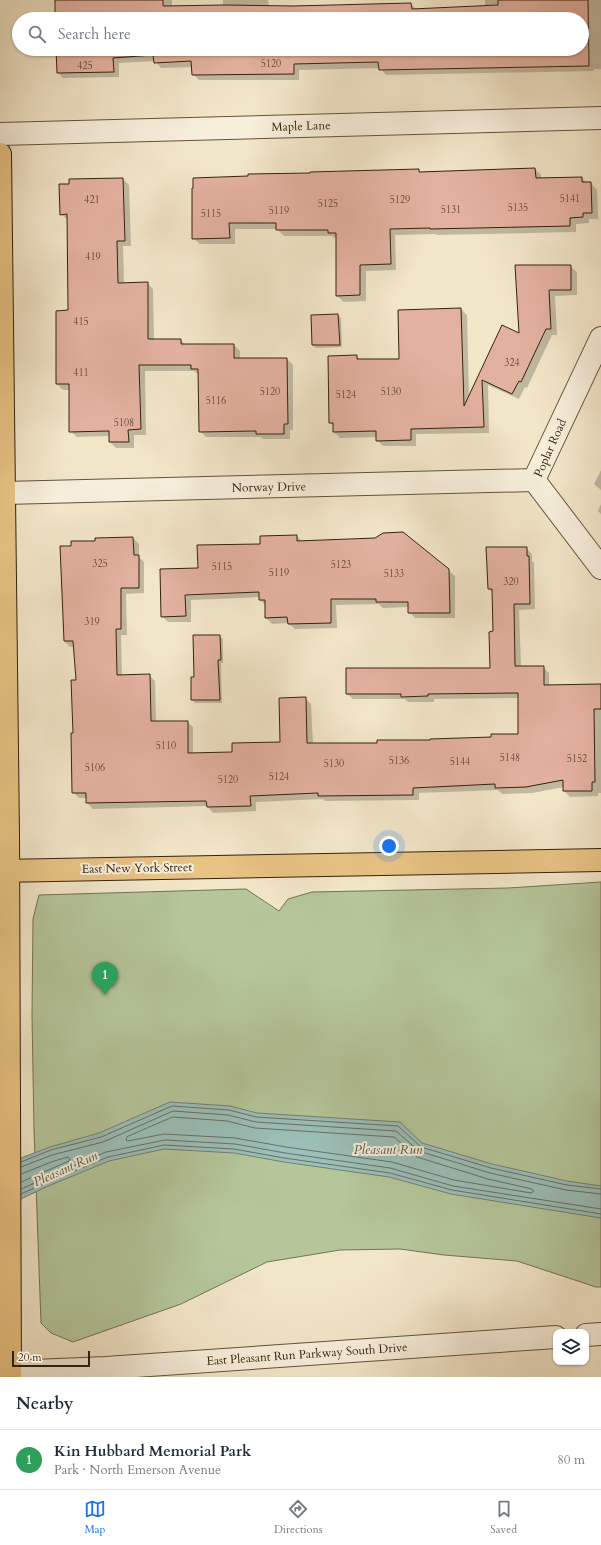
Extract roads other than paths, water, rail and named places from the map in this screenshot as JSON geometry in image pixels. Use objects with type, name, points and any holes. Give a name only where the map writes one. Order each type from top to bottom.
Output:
[{"type":"main road","points":[[0,154],[4,494],[5,1055],[9,1113],[10,1375]]},
{"type":"main road","name":"East New York Street","points":[[4,871],[601,860]]},
{"type":"street","name":"Maple Lane","points":[[0,134],[601,118]]},
{"type":"street","name":"Poplar Road","points":[[601,338],[534,480],[601,568]]},
{"type":"street","name":"Norway Drive","points":[[4,494],[534,480]]},
{"type":"street","points":[[589,1335],[601,1334]]},
{"type":"street","name":"East Pleasant Run Parkway South Drive","points":[[10,1375],[553,1337]]},
{"type":"water","name":"Pleasant Run","points":[[170,1102],[230,1106],[257,1113],[400,1122],[422,1143],[492,1164],[567,1181],[601,1186],[601,1218],[451,1194],[389,1177],[284,1162],[234,1153],[164,1149],[109,1161],[46,1187],[0,1209],[0,1166],[50,1147],[99,1133]]},
{"type":"place","name":"Kin Hubbard Memorial Park","points":[[105,995]]}]
